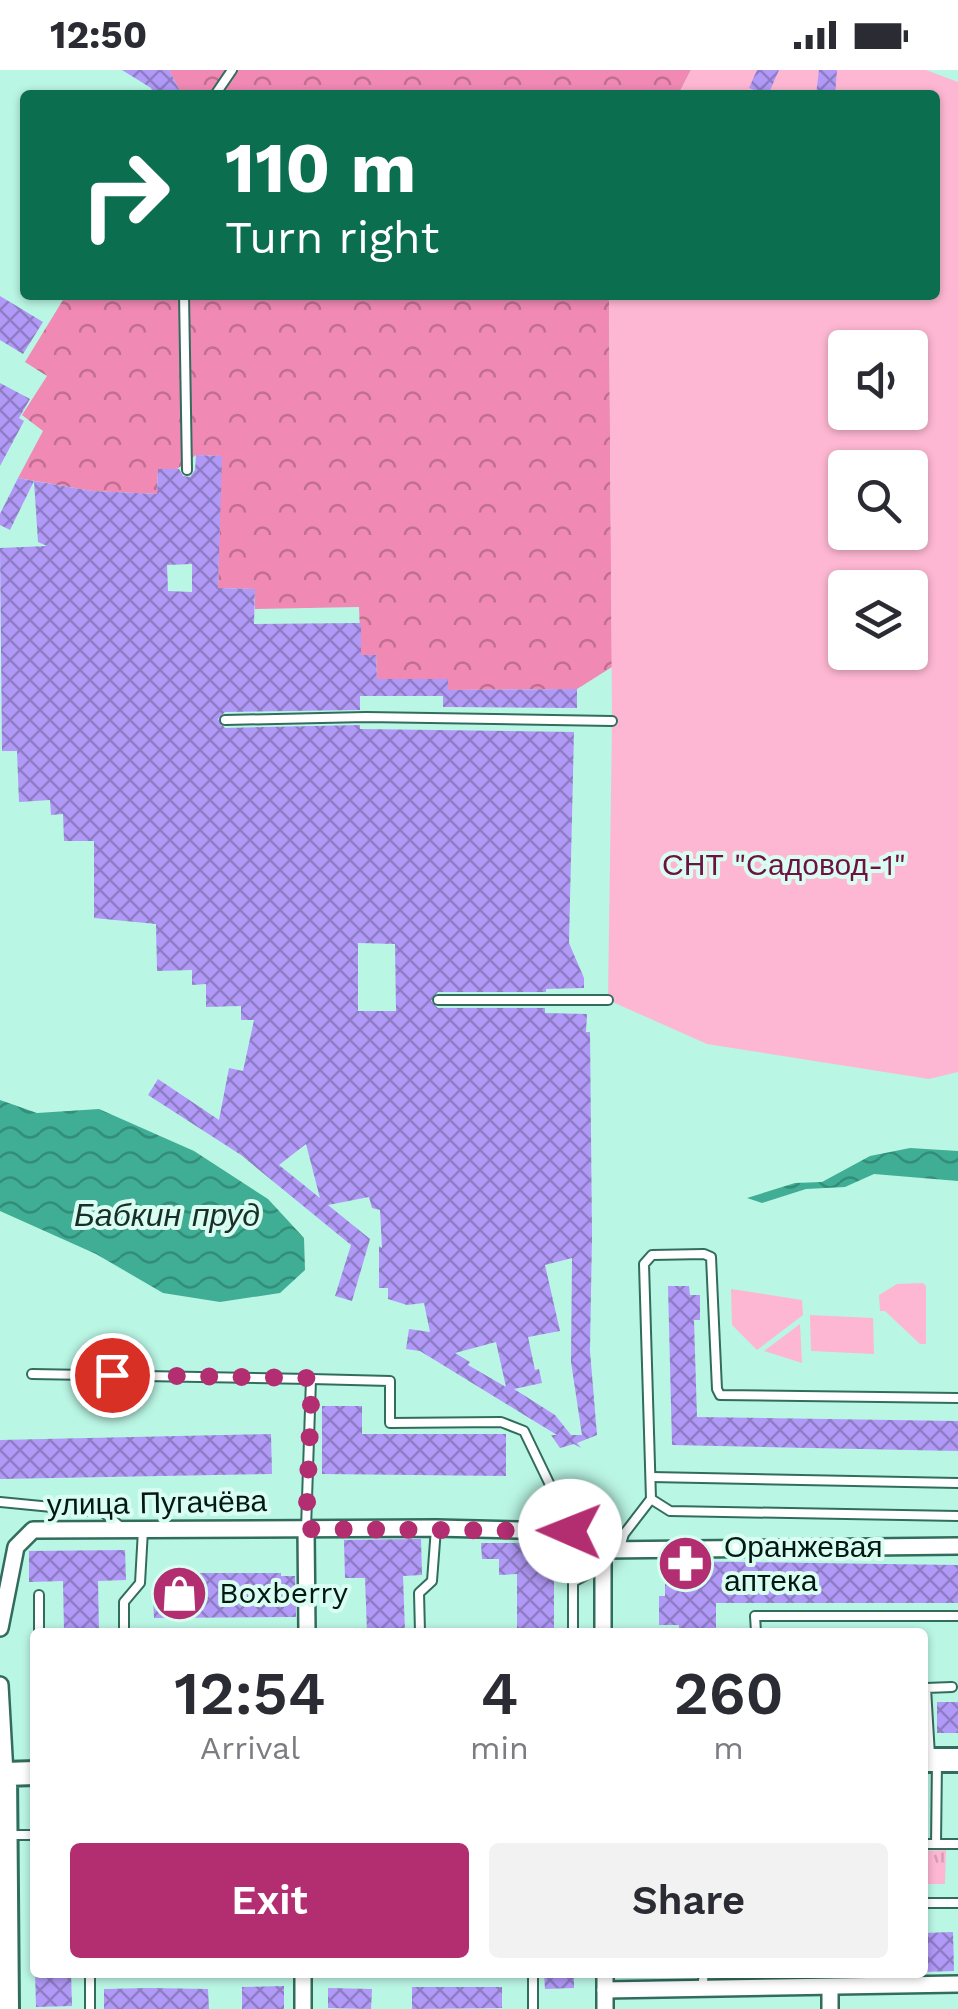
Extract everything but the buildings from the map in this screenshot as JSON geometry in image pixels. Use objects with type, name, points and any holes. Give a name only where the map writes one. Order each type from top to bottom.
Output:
[{"type":"street","points":[[603,1510],[609,1555],[603,1628]]},
{"type":"street","name":"улица Пугачёва","points":[[0,1628],[16,1547],[34,1530],[436,1528],[604,1532]]},
{"type":"street","points":[[306,1529],[307,1628]]},
{"type":"street","points":[[609,1555],[958,1546]]},
{"type":"street","points":[[0,1685],[7,2009]]},
{"type":"street","points":[[2,1774],[30,1773]]},
{"type":"street","points":[[303,1978],[303,2009]]},
{"type":"street","points":[[605,1978],[605,2009]]},
{"type":"street","points":[[605,1990],[958,1984]]},
{"type":"street","points":[[830,1988],[830,2009]]},
{"type":"lane","points":[[184,300],[187,470]]},
{"type":"lane","points":[[225,720],[366,717],[612,721]]},
{"type":"lane","points":[[438,1000],[608,1000]]},
{"type":"lane","points":[[574,1628],[573,1582],[609,1555],[652,1499],[644,1264],[652,1256],[711,1257],[720,1394],[958,1398]]},
{"type":"lane","points":[[32,1374],[390,1381],[390,1422],[502,1422],[524,1431],[551,1487],[603,1510]]},
{"type":"lane","points":[[306,1529],[312,1378]]},
{"type":"lane","points":[[651,1477],[958,1483]]},
{"type":"lane","points":[[652,1499],[670,1510],[958,1516]]},
{"type":"lane","points":[[0,1502],[103,1512],[125,1529]]},
{"type":"lane","points":[[420,1628],[418,1592],[432,1581],[436,1528]]},
{"type":"lane","points":[[124,1628],[124,1602],[140,1583],[143,1530]]},
{"type":"lane","points":[[39,1595],[39,1628]]},
{"type":"lane","points":[[756,1628],[755,1616],[958,1616]]},
{"type":"lane","points":[[928,1688],[952,1687]]},
{"type":"lane","points":[[928,1701],[937,1760],[936,1844]]},
{"type":"lane","points":[[4,1835],[30,1835]]},
{"type":"lane","points":[[928,1844],[958,1844]]},
{"type":"lane","points":[[928,1903],[958,1902]]},
{"type":"lane","points":[[90,1978],[90,2009]]},
{"type":"lane","points":[[533,1978],[533,2009]]},
{"type":"lane","points":[[702,1990],[703,1978]]},
{"type":"green space","points":[[169,70],[691,70],[681,90],[179,90]]},
{"type":"green space","name":"СНТ \"Садовод-1\"","points":[[691,70],[926,70],[958,82],[958,1072],[929,1079],[707,1044],[608,1000],[612,721],[609,300],[940,300],[940,90],[681,90]]},
{"type":"green space","points":[[63,300],[609,300],[612,667],[577,689],[448,690],[447,679],[377,679],[376,655],[361,655],[359,607],[255,609],[255,589],[218,588],[221,456],[196,455],[177,469],[158,469],[157,494],[92,491],[18,478],[43,431],[22,415],[47,376],[25,362]]},
{"type":"green space","points":[[897,1284],[926,1286],[926,1344],[920,1344],[885,1311],[880,1311],[879,1295]]},
{"type":"green space","points":[[731,1289],[802,1300],[803,1315],[757,1350],[732,1325]]},
{"type":"green space","points":[[810,1315],[873,1318],[874,1354],[811,1351]]},
{"type":"green space","points":[[800,1324],[802,1363],[764,1351]]},
{"type":"green space","points":[[946,1850],[945,1884],[928,1884],[928,1851]]},
{"type":"water","name":"Бабкин пруд","points":[[0,1100],[37,1113],[99,1109],[194,1151],[268,1199],[304,1238],[305,1270],[280,1293],[220,1302],[163,1293],[96,1254],[0,1211]]},
{"type":"water","points":[[910,1148],[958,1151],[958,1181],[874,1174],[845,1187],[806,1189],[762,1203],[747,1198],[795,1183],[822,1182],[870,1156]]},
{"type":"place","name":"Оранжевая аптека","points":[[685,1564]]},
{"type":"place","name":"Boxberry","points":[[180,1593]]},
{"type":"route","points":[[112,1375],[312,1378],[306,1529],[570,1531]]}]
